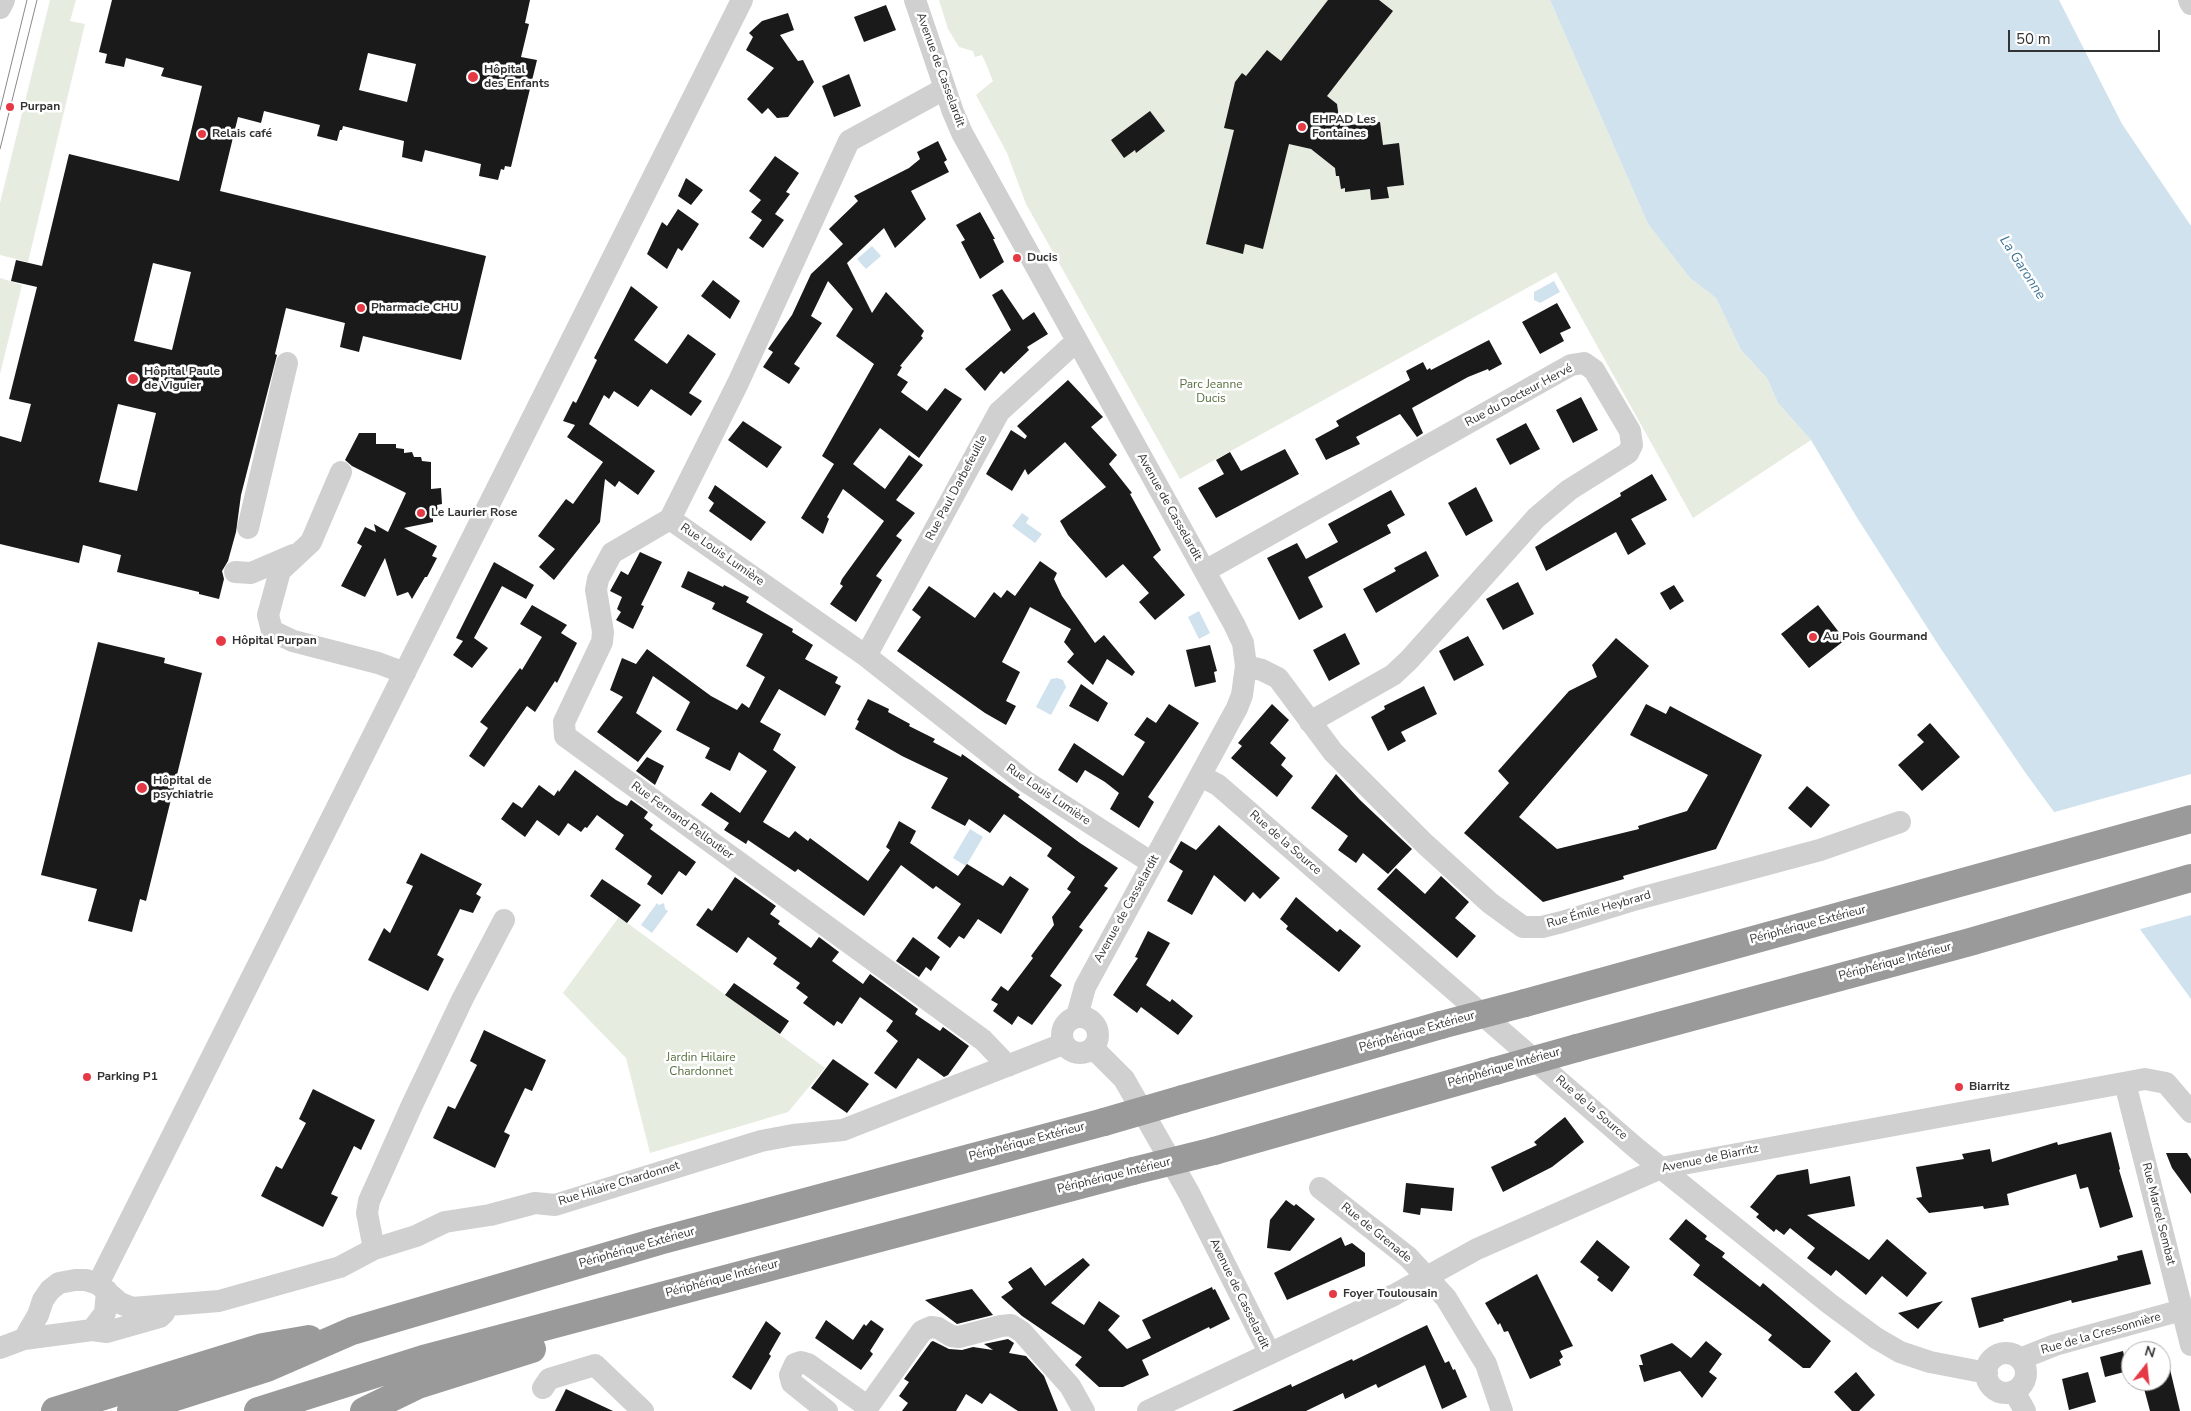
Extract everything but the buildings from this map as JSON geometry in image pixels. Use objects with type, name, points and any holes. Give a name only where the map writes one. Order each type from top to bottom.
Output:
[{"type":"highway","name":"Périphérique Extérieur","points":[[131,1411],[267,1368],[352,1331],[659,1241],[1104,1122],[1441,1024],[1525,1003],[2191,819]]},
{"type":"highway","name":"Périphérique Intérieur","points":[[258,1411],[423,1359],[830,1250],[1214,1151],[1577,1048],[1970,942],[2191,878]]},
{"type":"highway","points":[[364,1411],[426,1382],[487,1362],[666,1311],[830,1250]]},
{"type":"highway","points":[[56,1411],[263,1347],[352,1331]]},
{"type":"street","points":[[0,8],[4,0]]},
{"type":"street","points":[[92,1330],[105,1314],[102,1288],[405,673],[742,0]]},
{"type":"street","name":"Avenue de Casselardit","points":[[915,0],[944,89],[962,133],[1243,643],[1246,666],[1242,695],[1201,776],[1085,987],[1077,1016]]},
{"type":"street","points":[[2189,0],[2191,4]]},
{"type":"street","name":"Rue Louis Lumière","points":[[944,89],[849,141],[738,383],[670,519],[866,656],[1025,781],[1152,863]]},
{"type":"street","name":"Rue Paul Darbefeuille","points":[[866,656],[999,412],[1068,348],[1078,343]]},
{"type":"street","points":[[248,528],[288,363]]},
{"type":"street","name":"Rue du Docteur Hervé","points":[[1205,571],[1571,365],[1584,364],[1594,370],[1630,431],[1632,445],[1628,453],[1569,490],[1548,507],[1393,675],[1310,722]]},
{"type":"street","points":[[341,472],[310,542],[280,571],[268,615],[272,631],[293,641],[378,662],[405,673]]},
{"type":"street","name":"Rue Fernand Pelloutier","points":[[670,519],[612,553],[598,579],[596,590],[603,632],[602,642],[564,722],[565,736],[983,1040],[1008,1066]]},
{"type":"street","points":[[236,572],[251,573],[296,554]]},
{"type":"street","name":"Rue Émile Heybrard","points":[[1246,666],[1262,670],[1278,678],[1333,752],[1425,844],[1490,903],[1523,926],[1542,927],[1637,899],[1820,850],[1900,822]]},
{"type":"street","name":"Rue de la Source","points":[[1201,776],[1218,785],[1661,1168],[1830,1304],[1876,1338],[1900,1352],[1930,1362],[1987,1373]]},
{"type":"street","points":[[374,1249],[367,1213],[369,1201],[392,1145],[504,920]]},
{"type":"street","points":[[1077,1016],[1088,1018],[1096,1027],[1098,1038],[1093,1048],[1087,1052],[1074,1053],[1063,1044],[1062,1030],[1065,1024],[1077,1016]]},
{"type":"street","name":"Rue Hilaire Chardonnet","points":[[102,1288],[120,1303],[132,1308],[219,1301],[340,1267],[374,1249],[416,1236],[445,1222],[490,1215],[535,1204],[555,1205],[761,1141],[794,1135],[843,1130],[1063,1044]]},
{"type":"street","name":"Avenue de Casselardit","points":[[1093,1048],[1124,1079],[1189,1192],[1269,1352],[1148,1411]]},
{"type":"street","name":"Avenue de Biarritz","points":[[1269,1352],[1394,1295],[1477,1249],[1661,1168],[2145,1079],[2166,1083],[2191,1112]]},
{"type":"street","name":"Rue Marcel Sembat","points":[[2125,1083],[2191,1345]]},
{"type":"street","name":"Rue de Grenade","points":[[1320,1188],[1408,1257],[1446,1298],[1486,1364],[1502,1411]]},
{"type":"street","points":[[24,1338],[38,1316],[43,1300],[50,1290],[60,1283],[86,1280],[102,1288]]},
{"type":"street","points":[[0,1348],[24,1338],[92,1330],[107,1332],[160,1317],[171,1304]]},
{"type":"street","name":"Rue de la Cressonnière","points":[[2020,1359],[2055,1345],[2182,1310]]},
{"type":"street","points":[[827,1411],[792,1383],[790,1375],[795,1364],[801,1362],[808,1364],[866,1409],[922,1331],[931,1327],[938,1328],[952,1336],[959,1337],[1011,1325],[1022,1332],[1070,1386],[1084,1411]]},
{"type":"street","points":[[2010,1353],[2020,1359],[2026,1372],[2026,1378],[2020,1388],[2014,1391],[1999,1391],[1991,1385],[1987,1373],[1989,1364],[1998,1355],[2010,1353]]},
{"type":"street","points":[[543,1388],[549,1379],[595,1365],[643,1411]]},
{"type":"street","points":[[2014,1391],[2025,1411]]},
{"type":"green space","points":[[50,0],[76,0],[70,21],[85,24],[28,262],[0,255],[0,203]]},
{"type":"green space","name":"Parc Jeanne Ducis","points":[[939,0],[1550,0],[1648,224],[1690,278],[1716,298],[1741,350],[1767,378],[1778,403],[1811,440],[1693,518],[1556,272],[1180,479],[1026,204],[1007,153],[976,95],[993,81],[987,66],[982,55],[975,57],[973,51],[959,47],[948,29]]},
{"type":"green space","points":[[0,278],[22,285],[0,374]]},
{"type":"green space","name":"Jardin Hilaire Chardonnet","points":[[619,917],[825,1068],[788,1112],[650,1153],[626,1058],[563,993]]},
{"type":"water","name":"La Garonne","points":[[1550,0],[2059,0],[2122,124],[2191,226],[2191,999],[2027,775],[1941,649],[1856,516],[1811,440],[1778,403],[1767,378],[1741,350],[1716,298],[1690,278],[1648,224]]},
{"type":"water","points":[[872,246],[881,256],[866,269],[857,259]]},
{"type":"water","points":[[1554,281],[1560,292],[1540,303],[1534,300],[1534,292]]},
{"type":"water","points":[[1022,513],[1029,518],[1026,523],[1042,534],[1035,543],[1012,526]]},
{"type":"water","points":[[1199,611],[1210,633],[1199,639],[1188,617]]},
{"type":"water","points":[[1051,679],[1063,680],[1066,687],[1051,715],[1036,707]]},
{"type":"water","points":[[970,829],[983,837],[966,866],[953,858]]},
{"type":"water","points":[[657,903],[659,905],[664,903],[665,909],[668,911],[652,933],[641,925]]},
{"type":"pier","points":[[2191,774],[2191,915],[2137,930],[2051,813]]},
{"type":"tram line","points":[[0,110],[27,0]]},
{"type":"tram line","points":[[0,149],[37,0]]},
{"type":"place","name":"Hôpital des Enfants","points":[[473,77]]},
{"type":"place","name":"Purpan","points":[[10,107]]},
{"type":"place","name":"EHPAD Les Fontaines","points":[[1302,127]]},
{"type":"place","name":"Relais café","points":[[202,134]]},
{"type":"place","name":"Ducis","points":[[1017,258]]},
{"type":"place","name":"Pharmacie CHU","points":[[361,308]]},
{"type":"place","name":"Hôpital Paule de Viguier","points":[[133,379]]},
{"type":"place","name":"Le Laurier Rose","points":[[421,513]]},
{"type":"place","name":"Au Pois Gourmand","points":[[1813,637]]},
{"type":"place","name":"Hôpital Purpan","points":[[221,641]]},
{"type":"place","name":"Hôpital de psychiatrie","points":[[142,788]]},
{"type":"place","name":"Parking P1","points":[[87,1077]]},
{"type":"place","name":"Biarritz","points":[[1959,1087]]},
{"type":"place","name":"Foyer Toulousain","points":[[1333,1294]]}]
